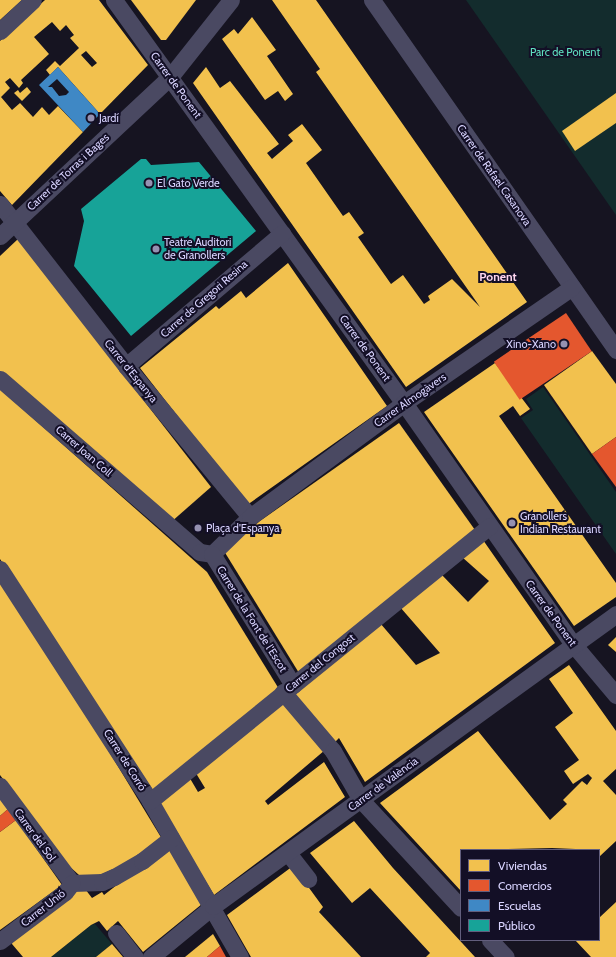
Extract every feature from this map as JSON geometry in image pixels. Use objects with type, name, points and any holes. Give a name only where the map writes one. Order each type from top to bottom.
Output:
[{"type":"street","points":[[0,31],[33,0]]},
{"type":"street","name":"Carrer de Ponent","points":[[114,0],[404,403],[573,644],[616,695]]},
{"type":"street","name":"Carrer de Torras i Bages","points":[[0,236],[170,77],[231,0]]},
{"type":"street","name":"Carrer de Rafael Casanova","points":[[372,0],[616,350]]},
{"type":"street","name":"Carrer d'Espanya","points":[[0,204],[126,366],[250,517]]},
{"type":"street","name":"Carrer de Gregori Resina","points":[[126,366],[282,233]]},
{"type":"street","name":"Carrer Almogàvers","points":[[250,517],[404,403],[572,287]]},
{"type":"street","name":"Carrer Joan Coll","points":[[0,378],[200,552],[212,554]]},
{"type":"street","points":[[212,554],[250,517]]},
{"type":"street","name":"Carrer del Congost","points":[[150,801],[490,526]]},
{"type":"street","name":"Carrer de la Font de l'Escot","points":[[212,554],[288,689],[333,751],[361,800],[460,907]]},
{"type":"street","name":"Carrer de Corró","points":[[0,569],[150,801],[213,906],[240,957]]},
{"type":"street","name":"Carrer de València","points":[[151,957],[213,906],[616,614]]},
{"type":"street","name":"Carrer del Sol","points":[[0,786],[72,882]]},
{"type":"street","name":"Carrer Unió","points":[[0,941],[65,892],[72,882],[102,882],[114,877],[142,861],[171,838]]},
{"type":"street","points":[[288,853],[308,879]]},
{"type":"street","points":[[116,932],[135,957]]},
{"type":"street","points":[[491,941],[506,957]]},
{"type":"green space","name":"Parc de Ponent","points":[[466,0],[616,0],[616,215]]},
{"type":"green space","points":[[543,387],[616,492],[616,554],[521,418],[533,410],[526,399]]},
{"type":"green space","points":[[95,924],[112,944],[96,957],[51,957],[91,925]]},
{"type":"building: Viviendas","points":[[0,0],[22,0],[0,20]]},
{"type":"building: Viviendas","points":[[45,0],[99,0],[148,65],[100,114],[58,67],[50,75],[46,70],[55,61],[60,66],[79,48],[70,38],[74,35],[66,25],[60,31],[52,22],[34,37],[49,54],[21,80],[23,83],[19,88],[10,78],[5,82],[10,88],[1,97],[12,110],[20,103],[33,117],[42,107],[49,115],[58,106],[83,132],[12,205],[0,191],[0,41]],"holes":[[[86,51],[97,63],[92,67],[81,55]]]},
{"type":"building: Viviendas","points":[[131,0],[196,0],[166,40],[161,40]]},
{"type":"building: Viviendas","points":[[272,0],[316,0],[527,302],[406,387],[193,83],[206,67],[220,88],[230,81],[279,144],[267,153],[272,159],[293,141],[288,135],[302,124],[322,150],[306,163],[343,216],[349,212],[364,233],[358,237],[391,284],[403,275],[424,304],[430,300],[428,296],[452,279],[480,307],[316,72],[320,69]]},
{"type":"building: Viviendas","points":[[252,17],[276,50],[267,56],[293,94],[285,101],[278,91],[265,100],[222,39],[234,29],[238,34]]},
{"type":"building: Viviendas","points":[[27,87],[31,92],[22,101],[14,93],[18,90],[20,93]]},
{"type":"building: Viviendas","points":[[616,93],[616,123],[575,151],[562,131]]},
{"type":"building: Viviendas","points":[[18,239],[211,487],[170,523],[0,372],[0,256]]},
{"type":"building: Viviendas","points":[[288,263],[387,406],[247,505],[140,368],[216,306],[219,309],[241,291],[246,298]]},
{"type":"building: Viviendas","points":[[592,351],[616,384],[616,437],[592,454],[544,385]]},
{"type":"building: Viviendas","points":[[495,363],[530,409],[520,416],[513,406],[499,416],[616,583],[616,597],[574,626],[424,412]]},
{"type":"building: Viviendas","points":[[0,389],[207,572],[279,689],[154,792],[0,559]]},
{"type":"building: Viviendas","points":[[399,423],[475,530],[299,673],[224,551],[260,521]]},
{"type":"building: Viviendas","points":[[483,540],[555,643],[365,782],[339,738],[334,743],[293,694],[380,623],[416,665],[440,653],[400,607],[441,574],[468,602],[489,581],[462,557]]},
{"type":"building: Viviendas","points":[[0,581],[48,651],[162,839],[141,857],[100,875],[79,875],[69,866],[0,775]]},
{"type":"building: Viviendas","points":[[616,637],[616,652],[608,645]]},
{"type":"building: Viviendas","points":[[569,665],[616,731],[616,769],[603,781],[616,795],[616,841],[600,856],[600,849],[460,849],[460,890],[380,803],[478,731],[550,820],[567,804],[563,800],[582,781],[587,785],[592,778],[588,774],[573,784],[564,771],[579,760],[555,727],[573,713],[549,679]]},
{"type":"building: Viviendas","points":[[283,701],[325,750],[265,801],[268,805],[324,762],[345,797],[214,895],[157,801],[188,775],[198,792],[205,788],[194,770]]},
{"type":"building: Viviendas","points":[[0,797],[8,809],[0,816]]},
{"type":"building: Viviendas","points":[[16,820],[62,885],[0,930],[0,832]]},
{"type":"building: Viviendas","points":[[354,821],[393,868],[475,957],[426,957],[430,953],[370,888],[352,903],[310,853]]},
{"type":"building: Viviendas","points":[[167,846],[202,904],[143,952],[118,921],[107,931],[99,921],[91,925],[51,957],[23,957],[12,944],[13,937],[82,885],[92,898],[102,892],[104,895]]},
{"type":"building: Viviendas","points":[[293,866],[323,907],[319,912],[361,957],[251,957],[227,915]]},
{"type":"building: Viviendas","points":[[616,902],[616,957],[591,957],[576,941],[600,941],[600,917]]},
{"type":"building: Viviendas","points":[[213,934],[220,946],[207,957],[185,957]]},
{"type":"building: Viviendas","points":[[112,944],[123,957],[96,957]]},
{"type":"building: Comercios","points":[[566,313],[592,351],[520,400],[494,362]]},
{"type":"building: Comercios","points":[[616,437],[616,487],[592,454]]},
{"type":"building: Comercios","points":[[8,809],[16,820],[0,832],[0,816]]},
{"type":"building: Comercios","points":[[220,946],[226,957],[207,957]]},
{"type":"building: Escuelas","points":[[58,67],[100,114],[83,132],[39,85]],"holes":[[[57,79],[69,92],[66,95],[59,96],[52,87],[48,87]]]},
{"type":"building: Público","name":"Teatre Auditori de Granollers","points":[[141,159],[146,159],[151,165],[199,162],[256,231],[131,336],[74,266],[84,221],[81,209]]},
{"type":"place","name":"Jardí","points":[[91,118]]},
{"type":"place","name":"El Gato Verde","points":[[149,183]]},
{"type":"place","name":"Teatre Auditori de Granollers","points":[[156,249]]},
{"type":"place","name":"Xino-Xano","points":[[564,344]]},
{"type":"place","name":"Granollers Indian Restaurant","points":[[512,523]]},
{"type":"place","name":"Plaça d'Espanya","points":[[198,528]]},
{"type":"district","name":"Ponent","points":[[498,277]]}]
